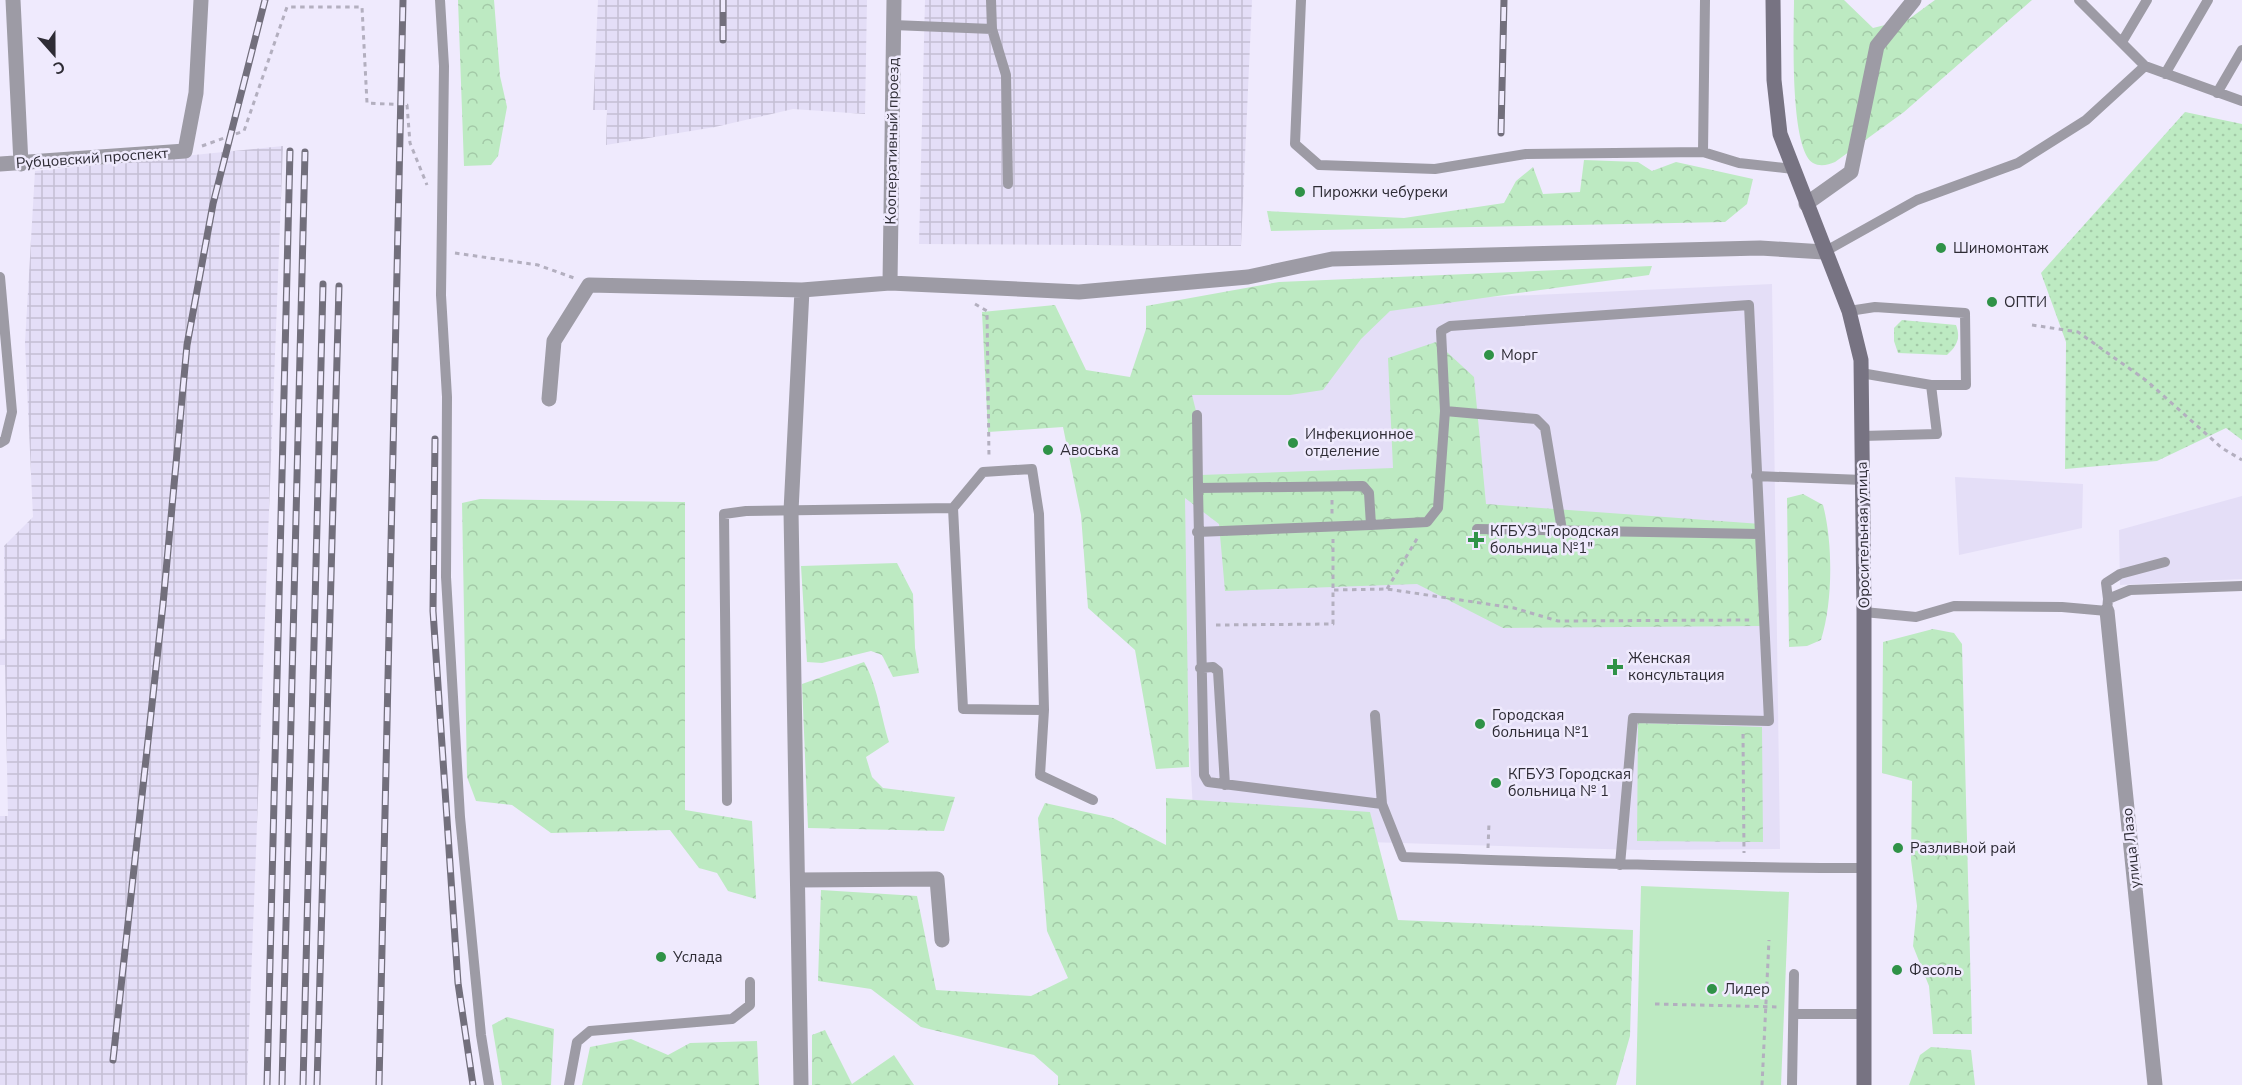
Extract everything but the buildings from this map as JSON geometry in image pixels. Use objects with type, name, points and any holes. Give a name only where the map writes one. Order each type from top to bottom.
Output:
[{"type":"main road","name":"Оросительная улица","points":[[1773,0],[1774,80],[1780,134],[1824,252],[1849,311],[1861,373],[1864,612],[1862,868],[1864,1085]]},
{"type":"street","points":[[14,0],[21,164]]},
{"type":"street","points":[[184,151],[196,93],[201,0]]},
{"type":"street","name":"Кооперативный проезд","points":[[890,283],[894,0]]},
{"type":"street","points":[[1806,204],[1851,172],[1877,46],[1914,0]]},
{"type":"street","name":"Рубцовский проспект","points":[[0,164],[184,151]]},
{"type":"street","points":[[549,399],[554,341],[589,285],[802,290],[890,283],[1079,292],[1248,277],[1332,260],[1760,248],[1824,252]]},
{"type":"street","points":[[801,1085],[791,511],[802,290]]},
{"type":"street","name":"улица Лазо","points":[[2108,605],[2155,1085]]},
{"type":"street","points":[[798,880],[937,879],[942,940]]},
{"type":"lane","points":[[440,0],[444,66],[441,295],[447,397],[446,578],[460,817],[489,1085]]},
{"type":"lane","points":[[991,0],[992,29],[1006,75],[1008,184]]},
{"type":"lane","points":[[1301,0],[1295,144],[1318,165],[1435,169],[1526,154],[1703,152],[1739,163],[1793,169]]},
{"type":"lane","points":[[1703,152],[1705,0]]},
{"type":"lane","points":[[2079,0],[2145,66],[2242,101]]},
{"type":"lane","points":[[2122,42],[2147,0]]},
{"type":"lane","points":[[2165,74],[2208,0]]},
{"type":"lane","points":[[893,26],[992,29]]},
{"type":"lane","points":[[2217,93],[2242,50]]},
{"type":"lane","points":[[1824,252],[1917,200],[2018,163],[2086,120],[2145,66]]},
{"type":"lane","points":[[0,277],[12,412],[5,440],[0,443]]},
{"type":"lane","points":[[1197,532],[1427,522],[1438,508],[1445,411],[1441,331],[1450,326],[1749,305],[1769,721],[1633,718],[1620,865]]},
{"type":"lane","points":[[1849,311],[1875,307],[1965,313],[1966,384],[1931,385],[1861,373]]},
{"type":"lane","points":[[1862,436],[1936,434],[1931,385]]},
{"type":"lane","points":[[1445,411],[1536,419],[1545,428],[1562,530]]},
{"type":"lane","points":[[1197,416],[1197,532],[1204,775],[1208,782],[1225,785],[1382,804]]},
{"type":"lane","points":[[1044,710],[963,709],[953,508],[983,472],[1032,469],[1039,514],[1044,710],[1040,775],[1093,800]]},
{"type":"lane","points":[[1756,476],[1863,480]]},
{"type":"lane","points":[[1198,488],[1363,486],[1369,493],[1371,525]]},
{"type":"lane","points":[[727,801],[724,514],[746,511],[953,508]]},
{"type":"lane","points":[[1477,529],[1759,534]]},
{"type":"lane","points":[[2108,605],[2106,583],[2165,562]]},
{"type":"lane","points":[[1864,612],[1916,617],[1954,606],[2108,605],[2130,590],[2242,586]]},
{"type":"lane","points":[[1200,668],[1213,667],[1218,671],[1225,785]]},
{"type":"lane","points":[[1375,715],[1382,804],[1403,857],[1744,868],[1862,868]]},
{"type":"lane","points":[[1792,1085],[1794,974]]},
{"type":"lane","points":[[569,1085],[577,1042],[590,1031],[732,1019],[750,1005],[750,981]]},
{"type":"lane","points":[[1794,1010],[1864,1014]]},
{"type":"path","points":[[184,151],[244,131],[287,7],[362,7],[367,103],[407,105],[410,143],[428,186]]},
{"type":"path","points":[[443,248],[458,255],[538,265],[589,285]]},
{"type":"path","points":[[973,303],[987,311],[990,472]]},
{"type":"path","points":[[2032,325],[2078,332],[2147,381],[2222,448],[2242,460]]},
{"type":"path","points":[[1199,625],[1333,624],[1332,486]]},
{"type":"path","points":[[1387,589],[1427,522]]},
{"type":"path","points":[[1334,590],[1387,589],[1514,608],[1558,621],[1763,620]]},
{"type":"path","points":[[1743,720],[1744,868]]},
{"type":"path","points":[[1488,858],[1489,823]]},
{"type":"path","points":[[1762,1085],[1769,940]]},
{"type":"path","points":[[1655,1004],[1794,1010]]},
{"type":"shaded area","points":[[598,0],[867,0],[865,114],[793,109],[715,127],[606,145],[607,110],[593,110]]},
{"type":"shaded area","points":[[925,0],[1252,0],[1241,246],[919,244]]},
{"type":"shaded area","points":[[283,146],[247,1085],[0,1085],[0,816],[8,816],[5,665],[0,665],[0,640],[5,639],[4,546],[33,517],[25,343],[35,171]]},
{"type":"shaded area","name":"КГБУЗ \"Городская больница №1\"","points":[[1772,284],[1780,849],[1639,850],[1366,842],[1194,829],[1166,312]]},
{"type":"shaded area","points":[[1955,477],[2083,484],[2082,528],[1959,555]]},
{"type":"shaded area","points":[[2242,496],[2242,579],[2120,585],[2119,530]]},
{"type":"green space","points":[[458,0],[494,0],[500,76],[507,107],[498,156],[491,165],[464,166]]},
{"type":"green space","points":[[1794,0],[1844,0],[1873,28],[1909,19],[1935,0],[2032,0],[1904,112],[1835,162],[1821,165],[1813,163],[1805,153],[1796,112]]},
{"type":"green space","points":[[2185,112],[2242,124],[2242,440],[2226,428],[2157,461],[2065,469],[2066,342],[2041,273]]},
{"type":"green space","points":[[1584,160],[1638,162],[1652,171],[1676,162],[1753,179],[1747,204],[1725,222],[1271,231],[1267,211],[1404,218],[1504,203],[1516,181],[1533,167],[1543,194],[1580,192]]},
{"type":"green space","points":[[1652,266],[1649,275],[1390,311],[1361,339],[1323,390],[1290,395],[1192,395],[1197,415],[1200,475],[1393,468],[1388,358],[1436,342],[1474,377],[1486,504],[1761,524],[1761,626],[1503,628],[1417,584],[1225,591],[1219,524],[1185,498],[1189,767],[1156,769],[1135,650],[1088,608],[1081,515],[1063,427],[988,432],[982,312],[1055,305],[1086,370],[1130,377],[1146,329],[1146,306],[1279,282]]},
{"type":"green space","points":[[1902,320],[1956,325],[1957,342],[1947,355],[1898,353],[1894,341],[1894,328]]},
{"type":"green space","points":[[1803,494],[1823,505],[1829,537],[1830,591],[1821,640],[1807,646],[1789,647],[1787,498]]},
{"type":"green space","points":[[480,499],[685,502],[685,810],[752,821],[756,899],[728,891],[717,873],[699,868],[670,830],[551,833],[512,805],[476,801],[467,777],[462,503]]},
{"type":"green space","points":[[897,563],[913,594],[915,648],[919,673],[893,677],[882,655],[871,651],[822,663],[807,662],[801,566]]},
{"type":"green space","points":[[1933,629],[1954,633],[1962,644],[1972,1034],[1933,1034],[1929,986],[1913,946],[1917,906],[1911,860],[1912,781],[1882,773],[1883,642]]},
{"type":"green space","points":[[864,662],[876,690],[889,742],[866,757],[872,777],[883,788],[955,797],[944,831],[808,828],[802,684]]},
{"type":"green space","points":[[1638,723],[1762,727],[1763,842],[1637,841]]},
{"type":"green space","points":[[1166,798],[1370,812],[1398,920],[1633,930],[1630,1036],[1616,1085],[1058,1085],[1058,1076],[1034,1055],[921,1027],[871,989],[818,981],[821,890],[917,896],[936,990],[1031,996],[1068,978],[1047,931],[1038,818],[1045,803],[1113,818],[1166,845]]},
{"type":"green space","name":"Лидер","points":[[1641,886],[1789,892],[1781,1085],[1636,1085]]},
{"type":"green space","points":[[507,1017],[554,1029],[551,1085],[502,1085],[492,1025]]},
{"type":"green space","points":[[825,1030],[852,1084],[894,1055],[914,1085],[812,1085],[812,1035]]},
{"type":"green space","points":[[631,1039],[668,1055],[690,1043],[757,1041],[759,1085],[582,1085],[590,1047]]},
{"type":"green space","points":[[1931,1047],[1971,1050],[1975,1085],[1909,1085],[1920,1055]]},
{"type":"railway","points":[[113,1060],[163,604],[187,345],[213,204],[265,0]]},
{"type":"railway","points":[[379,1085],[403,0]]},
{"type":"railway","points":[[723,0],[723,40]]},
{"type":"railway","points":[[1501,133],[1504,0]]},
{"type":"railway","points":[[267,1085],[290,151]]},
{"type":"railway","points":[[282,1085],[305,152]]},
{"type":"railway","points":[[303,1085],[323,284]]},
{"type":"railway","points":[[317,1085],[339,286]]},
{"type":"railway","points":[[435,439],[433,611],[458,983],[473,1085]]},
{"type":"place","name":"Пирожки чебуреки","points":[[1300,192]]},
{"type":"place","name":"Шиномонтаж","points":[[1941,248]]},
{"type":"place","name":"ОПТИ","points":[[1992,302]]},
{"type":"place","name":"Морг","points":[[1489,355]]},
{"type":"place","name":"Инфекционное отделение","points":[[1293,443]]},
{"type":"place","name":"Авоська","points":[[1048,450]]},
{"type":"place","name":"КГБУЗ \"Городская больница №1\"","points":[[1476,540]]},
{"type":"place","name":"Женская консультация","points":[[1615,667]]},
{"type":"place","name":"Городская больница №1","points":[[1480,724]]},
{"type":"place","name":"КГБУЗ Городская больница № 1","points":[[1496,783]]},
{"type":"place","name":"Разливной рай","points":[[1898,848]]},
{"type":"place","name":"Услада","points":[[661,957]]},
{"type":"place","name":"Фасоль","points":[[1897,970]]},
{"type":"place","name":"Лидер","points":[[1712,989]]}]
